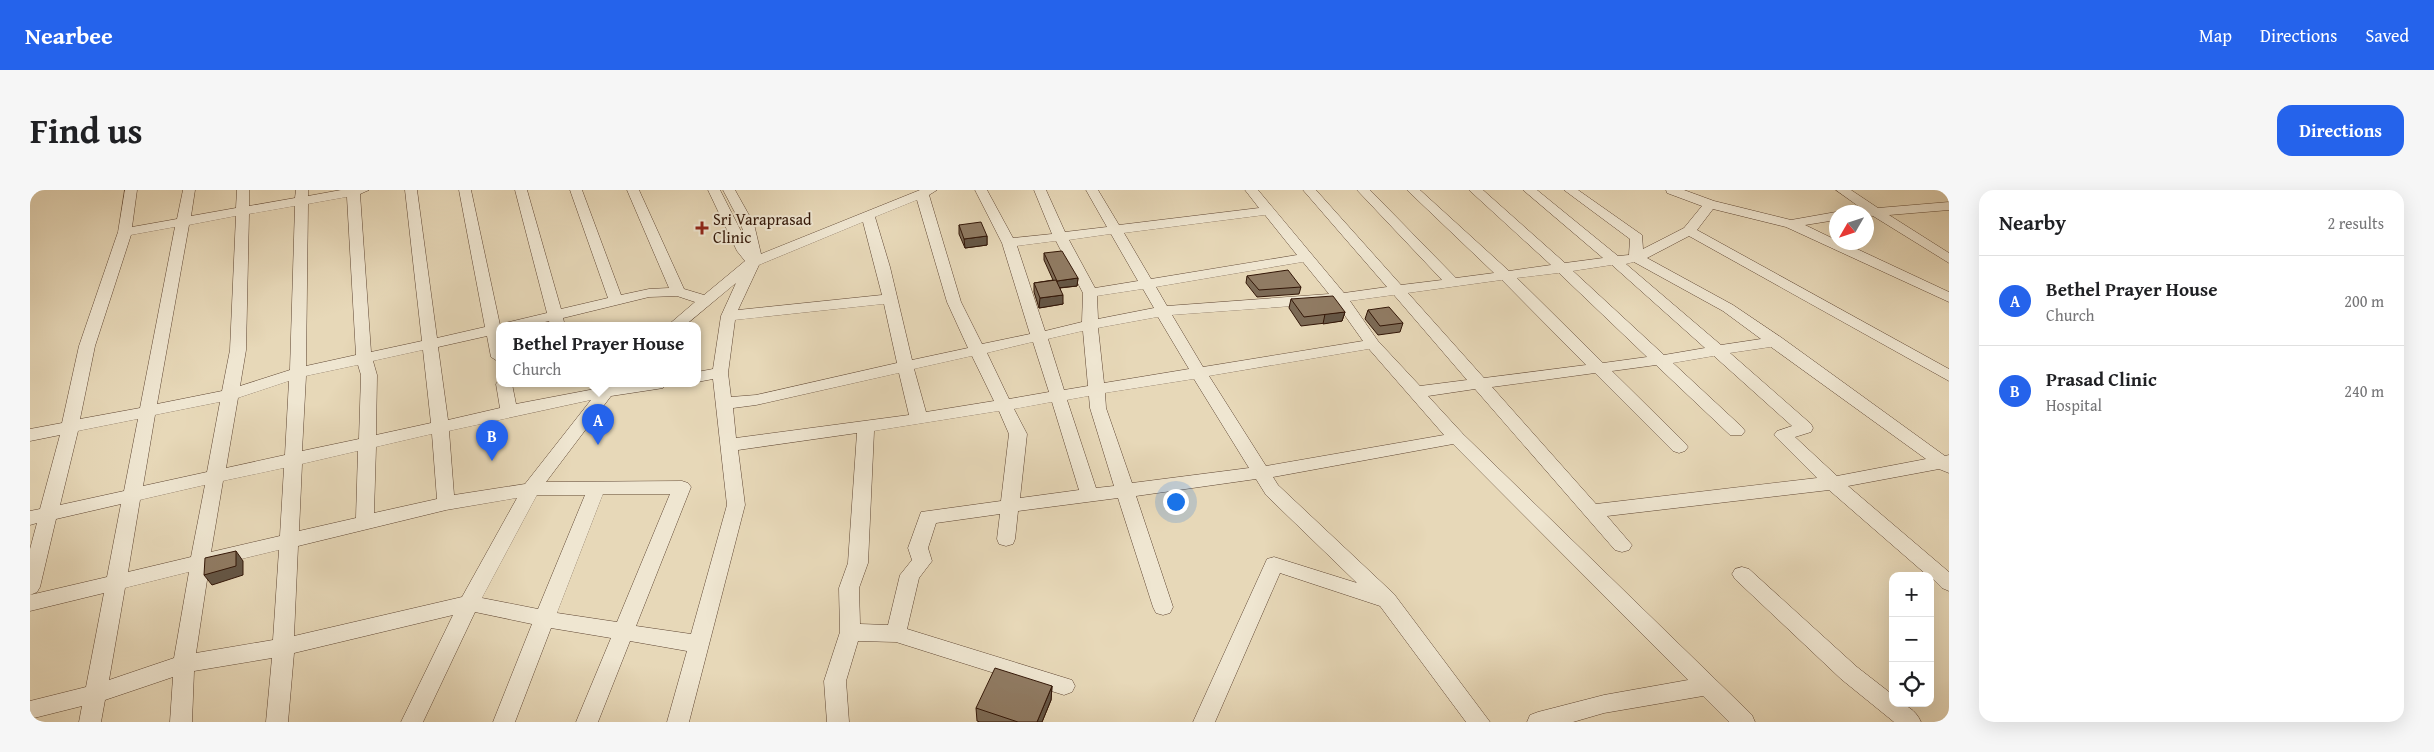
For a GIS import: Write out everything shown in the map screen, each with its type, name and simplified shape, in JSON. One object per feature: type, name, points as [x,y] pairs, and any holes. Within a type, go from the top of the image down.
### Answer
[{"type":"street","points":[[30,587],[70,427],[87,346],[125,232],[131,190]]},
{"type":"street","points":[[90,722],[189,190]]},
{"type":"street","points":[[181,722],[184,664],[200,562],[238,350],[243,190]]},
{"type":"street","points":[[411,190],[431,344],[446,503]]},
{"type":"street","points":[[465,190],[499,322]]},
{"type":"street","points":[[521,190],[557,321],[616,301],[648,293],[678,292],[707,301]]},
{"type":"street","points":[[576,190],[616,301]]},
{"type":"street","points":[[633,190],[678,292]]},
{"type":"street","points":[[714,190],[744,251],[754,262]]},
{"type":"street","points":[[678,722],[736,505],[720,373],[728,316],[754,262],[754,240],[729,190]]},
{"type":"street","points":[[981,190],[1009,243],[1090,496]]},
{"type":"street","points":[[1040,190],[1060,237],[1090,293],[1090,325],[1098,408],[1163,607]]},
{"type":"street","points":[[1092,190],[1199,372],[1272,490],[1388,600],[1479,722]]},
{"type":"street","points":[[1251,190],[1305,258],[1340,298],[1373,344],[1457,438],[1744,722]]},
{"type":"street","points":[[1309,190],[1622,545]]},
{"type":"street","points":[[1363,190],[1453,283]]},
{"type":"street","points":[[1413,190],[1506,276],[1680,447]]},
{"type":"street","points":[[1475,190],[1562,268],[1736,431]]},
{"type":"street","points":[[1529,190],[1615,261],[1805,428],[1783,435],[1833,483],[1949,583]]},
{"type":"street","points":[[1570,190],[1637,238],[1636,258]]},
{"type":"street","points":[[1672,190],[1710,204],[1791,224],[1949,298]]},
{"type":"street","points":[[1842,190],[1861,205]]},
{"type":"street","points":[[125,232],[241,212],[302,195],[356,191],[364,358],[369,375],[365,522]]},
{"type":"street","points":[[680,322],[754,262],[926,192],[954,302],[1018,434],[1006,540]]},
{"type":"street","points":[[276,722],[284,647],[294,460],[302,195]]},
{"type":"street","points":[[724,403],[756,400],[1039,336],[1164,311],[1340,298],[1636,258],[1689,231],[1710,204]]},
{"type":"street","points":[[1874,212],[1949,206]]},
{"type":"street","points":[[1009,243],[1268,211]]},
{"type":"street","points":[[1874,214],[1949,259]]},
{"type":"street","points":[[868,217],[882,258],[904,367],[919,419]]},
{"type":"street","points":[[1791,224],[1829,217]]},
{"type":"street","points":[[1689,231],[1949,376]]},
{"type":"street","points":[[1090,293],[1305,258]]},
{"type":"street","points":[[1636,258],[1728,308],[1947,463]]},
{"type":"street","points":[[728,316],[890,299]]},
{"type":"street","points":[[30,435],[230,395],[298,374],[496,329]]},
{"type":"street","points":[[1416,392],[1660,360],[1777,341]]},
{"type":"street","points":[[729,446],[919,419],[1373,344]]},
{"type":"street","points":[[701,376],[720,373]]},
{"type":"street","points":[[505,387],[509,412]]},
{"type":"street","points":[[30,518],[509,412],[573,390],[610,388]]},
{"type":"street","points":[[412,722],[470,603],[531,489],[610,388]]},
{"type":"street","points":[[838,722],[835,681],[850,632],[849,588],[858,563],[866,426]]},
{"type":"street","points":[[896,634],[910,575],[922,561],[918,548],[928,517],[1261,472],[1457,438]]},
{"type":"street","points":[[1592,511],[1833,483],[1947,463]]},
{"type":"street","points":[[30,602],[446,503],[531,489],[682,487],[587,722]]},
{"type":"street","points":[[504,722],[596,489]]},
{"type":"street","points":[[1204,722],[1274,564],[1388,600]]},
{"type":"street","points":[[1742,574],[1849,673],[1910,722]]},
{"type":"street","points":[[30,710],[94,694],[184,664],[284,647],[470,603],[545,619],[698,644]]},
{"type":"street","points":[[850,632],[896,634],[1064,686]]},
{"type":"street","points":[[1553,720],[1604,704],[1707,686]]},
{"type":"building","points":[[981,222],[987,236],[964,239],[959,225]]},
{"type":"building","points":[[1062,251],[1078,278],[1057,281],[1044,253]]},
{"type":"building","points":[[1288,270],[1301,287],[1259,290],[1247,276]]},
{"type":"building","points":[[1056,280],[1063,295],[1040,298],[1034,283]]},
{"type":"building","points":[[1333,296],[1345,312],[1304,317],[1291,299]]},
{"type":"building","points":[[1389,307],[1403,323],[1380,326],[1368,310]]},
{"type":"building","points":[[236,551],[236,566],[204,575],[205,558]]},
{"type":"building","points":[[995,668],[1052,686],[1037,722],[1018,722],[976,708]]},
{"type":"place","name":"Sri Varaprasad Clinic","points":[[702,228]]},
{"type":"place","name":"Bethel Prayer House","points":[[598,445]]},
{"type":"place","name":"Prasad Clinic","points":[[492,461]]}]
